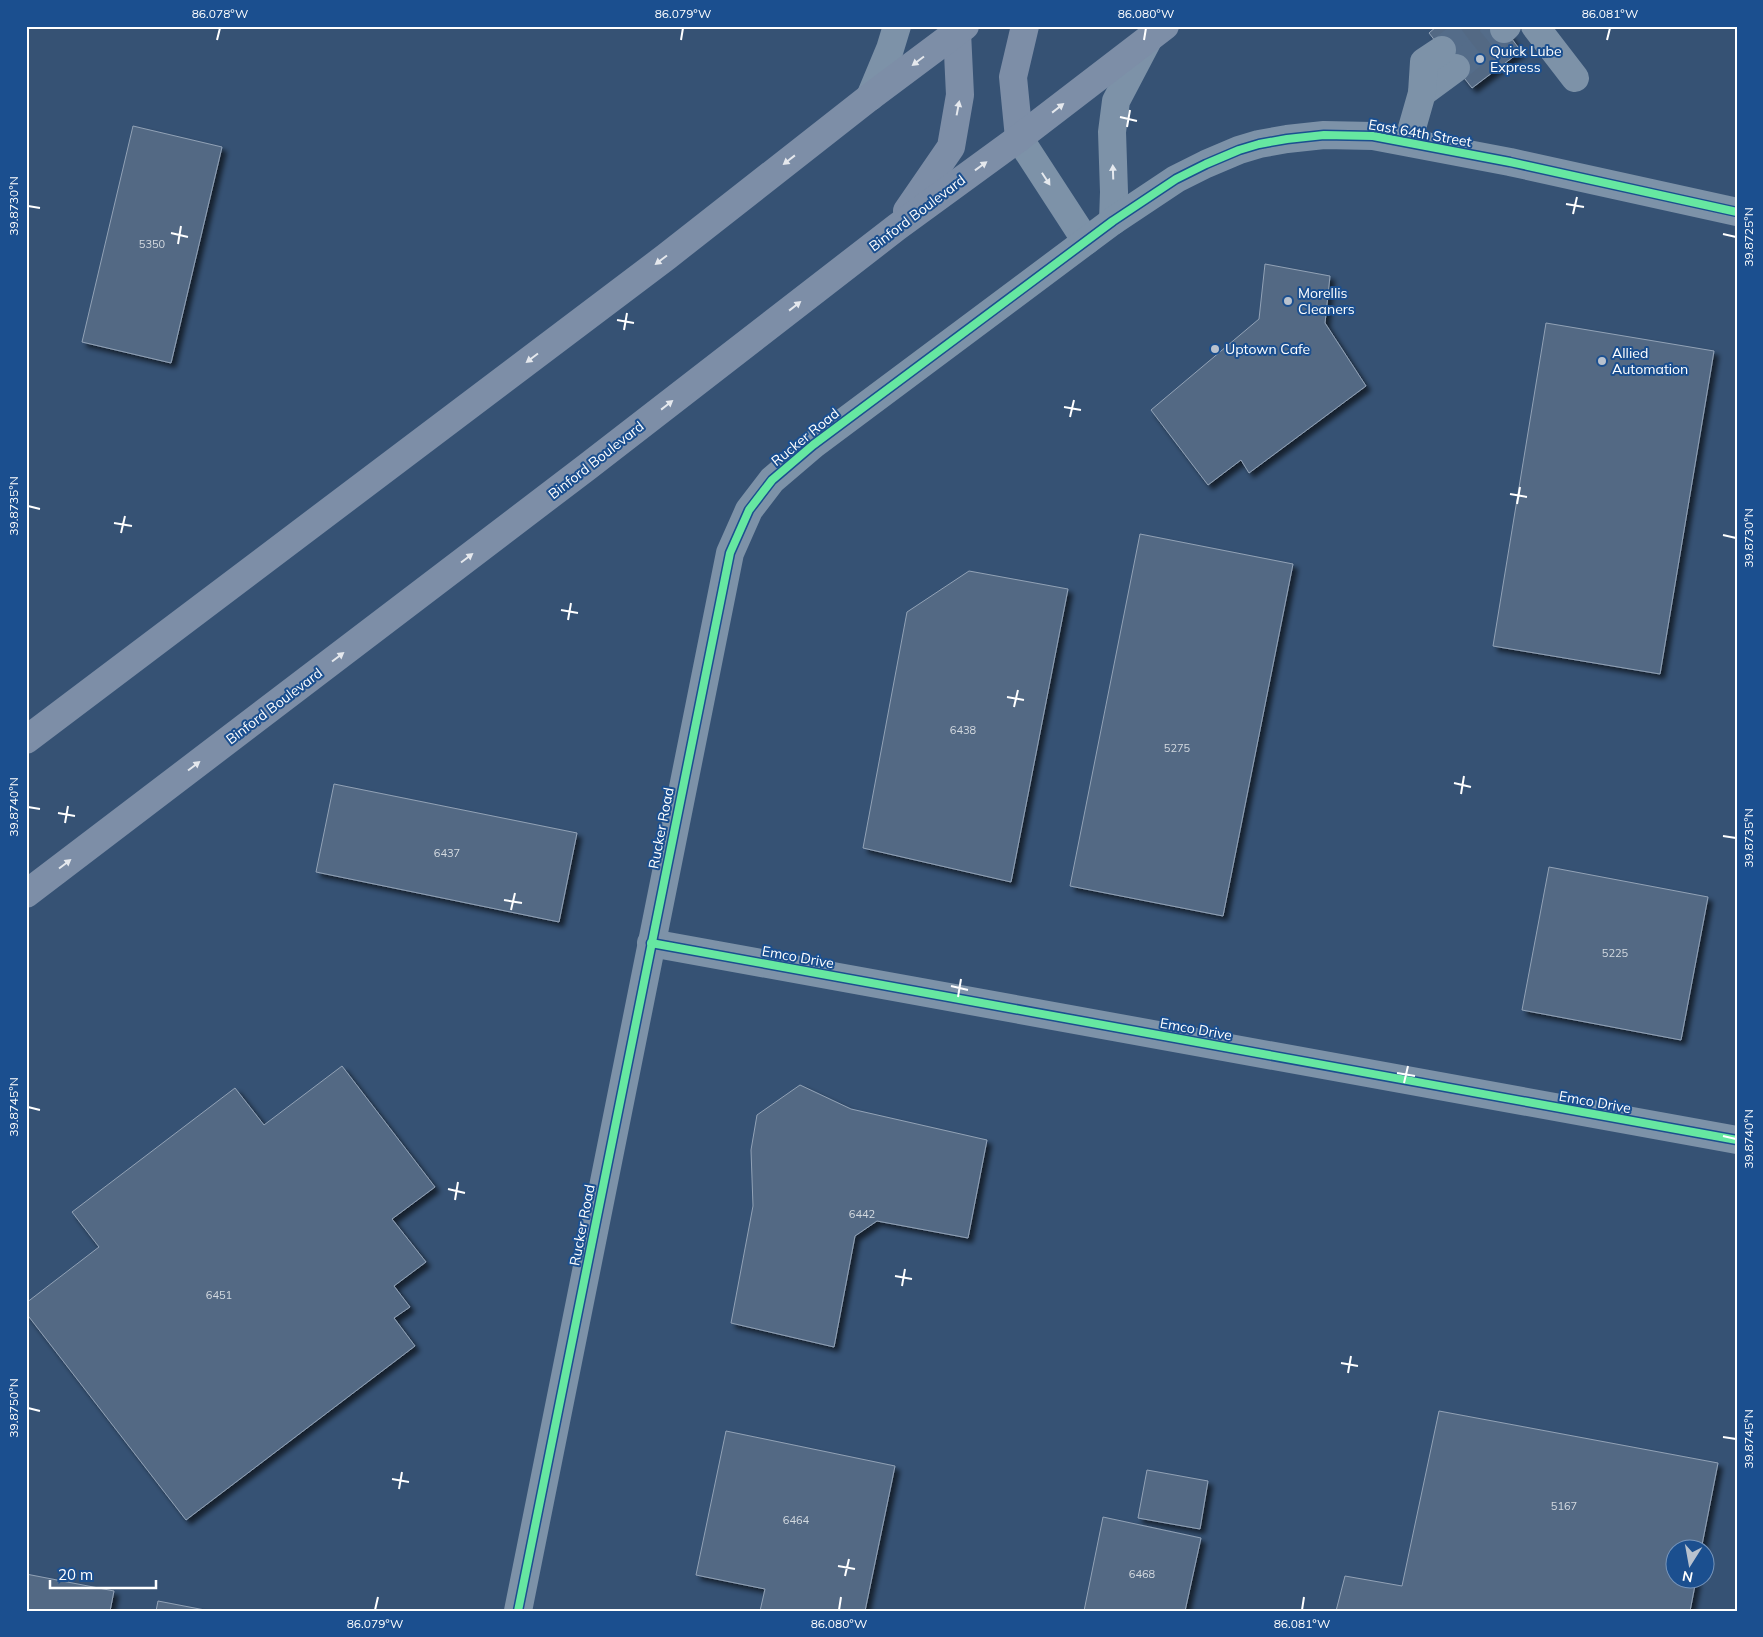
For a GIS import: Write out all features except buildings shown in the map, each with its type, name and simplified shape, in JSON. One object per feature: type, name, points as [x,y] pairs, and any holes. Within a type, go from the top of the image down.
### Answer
[{"type":"main road","points":[[1019,138],[1013,77],[1024,26]]},
{"type":"main road","points":[[26,740],[650,269],[959,28]]},
{"type":"main road","points":[[897,227],[951,147],[960,95],[959,28]]},
{"type":"main road","name":"Binford Boulevard","points":[[26,894],[587,467],[897,227],[1019,138],[1156,33]]},
{"type":"street","points":[[870,97],[890,49],[897,26]]},
{"type":"street","points":[[1534,26],[1575,78]]},
{"type":"street","points":[[1113,221],[1112,132],[1116,101],[1156,33]]},
{"type":"street","points":[[1408,142],[1422,94],[1424,62],[1449,59]]},
{"type":"street","name":"East 64th Street","points":[[1113,221],[1176,179],[1239,150],[1287,139],[1324,135],[1372,136],[1408,142],[1510,162],[1737,212]]},
{"type":"street","points":[[1019,138],[1086,241]]},
{"type":"street","name":"Rucker Road","points":[[518,1611],[730,553],[749,510],[772,480],[813,445],[1113,221]]},
{"type":"street","name":"Emco Drive","points":[[651,943],[1737,1140]]},
{"type":"tunnel","points":[[1442,50],[1474,26]]},
{"type":"tunnel","points":[[1456,68],[1504,29]]},
{"type":"cycle path","points":[[518,1611],[730,553],[749,510],[772,480],[813,445],[1113,221],[1176,179],[1239,150],[1259,144],[1324,135],[1373,136],[1510,162],[1737,212]]},
{"type":"cycle path","points":[[651,943],[1737,1140]]},
{"type":"place","name":"Quick Lube Express","points":[[1480,59]]},
{"type":"place","name":"Morellis Cleaners","points":[[1288,301]]},
{"type":"place","name":"Uptown Cafe","points":[[1215,349]]},
{"type":"place","name":"Allied Automation","points":[[1602,361]]}]
